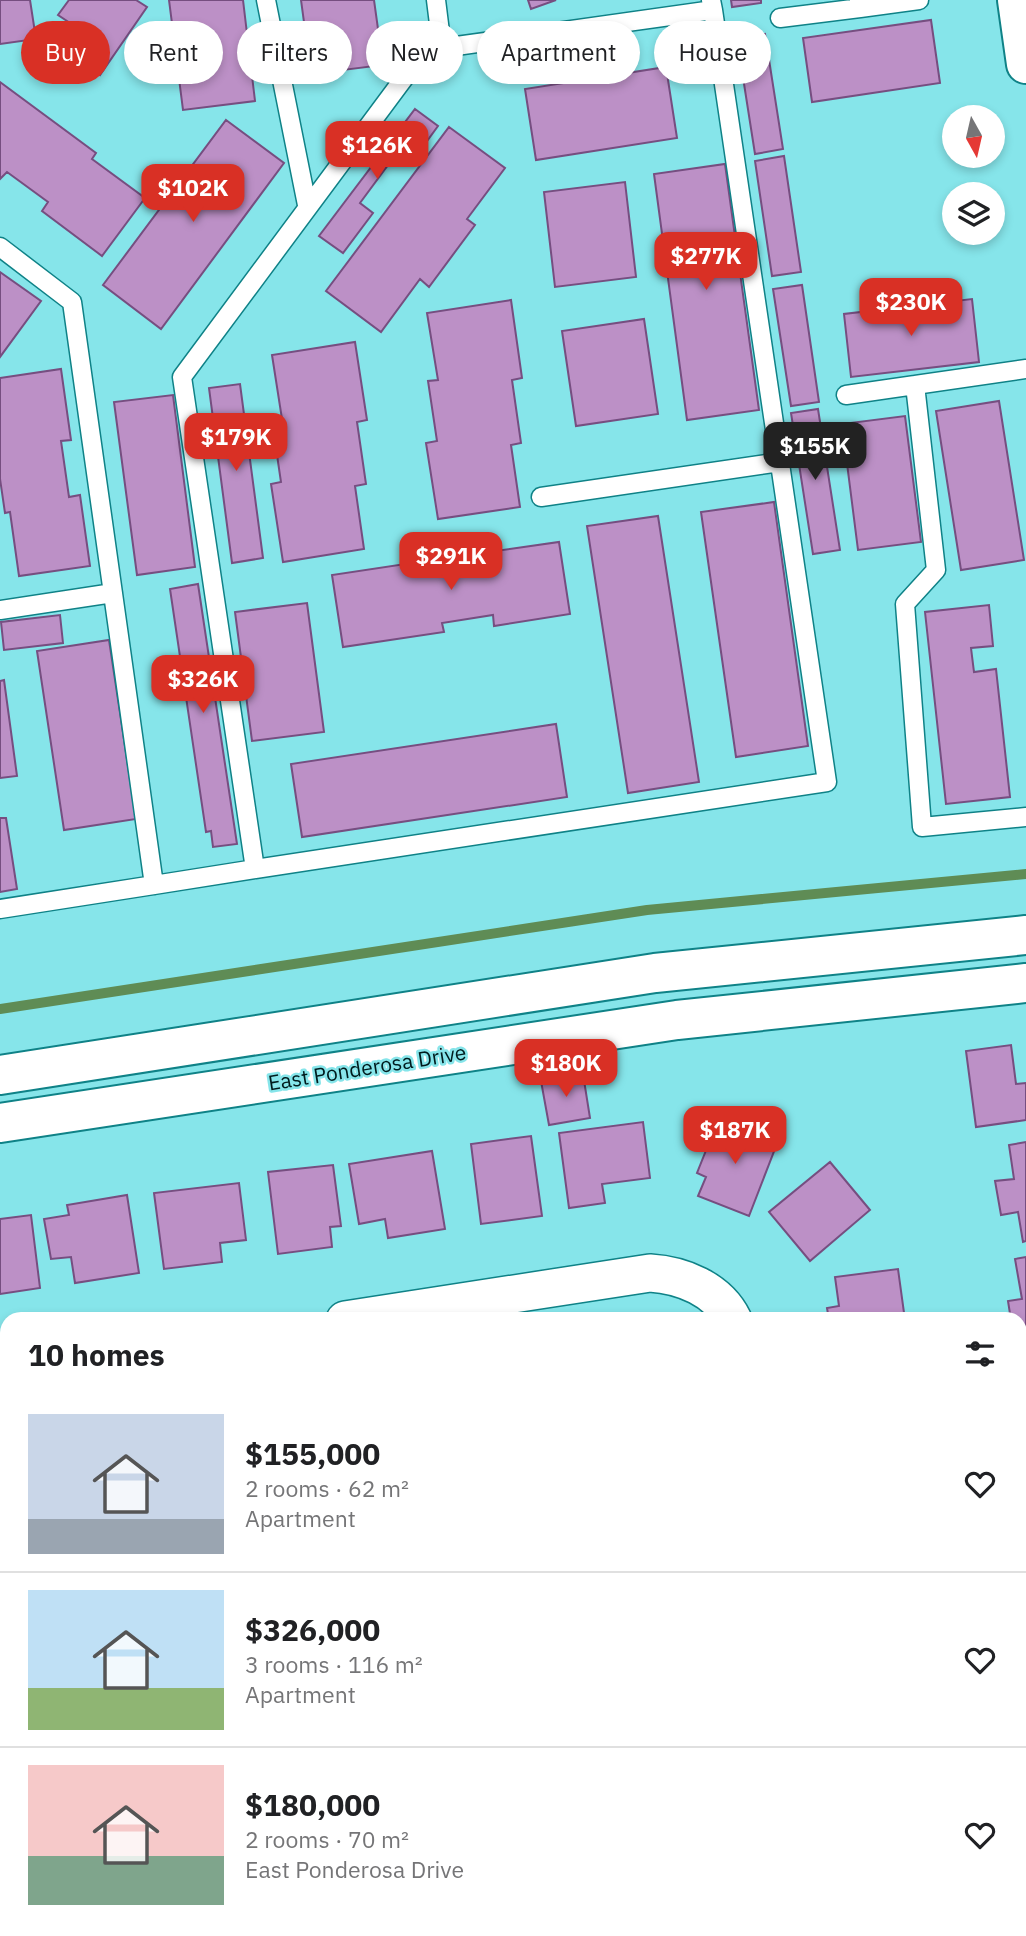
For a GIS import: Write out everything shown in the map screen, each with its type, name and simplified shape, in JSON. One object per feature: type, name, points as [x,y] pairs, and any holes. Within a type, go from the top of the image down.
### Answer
[{"type":"main road","points":[[1017,0],[1026,64]]},
{"type":"main road","points":[[0,1075],[656,973],[1026,935]]},
{"type":"main road","name":"East Ponderosa Drive","points":[[0,1123],[677,1020],[1026,983]]},
{"type":"street","points":[[394,1312],[650,1273],[669,1274],[704,1289],[720,1301],[728,1312]]},
{"type":"lane","points":[[266,0],[307,205]]},
{"type":"lane","points":[[436,0],[439,21]]},
{"type":"lane","points":[[780,18],[860,4],[919,0]]},
{"type":"lane","points":[[0,909],[827,782],[712,5],[463,45]]},
{"type":"lane","points":[[255,869],[182,377],[399,84]]},
{"type":"lane","points":[[0,247],[72,302],[154,885]]},
{"type":"lane","points":[[846,395],[1026,369]]},
{"type":"lane","points":[[915,385],[936,570],[905,604],[922,827],[1026,817]]},
{"type":"lane","points":[[541,497],[780,462]]},
{"type":"lane","points":[[0,610],[113,593]]},
{"type":"building","points":[[0,0],[30,0],[33,21],[21,21],[21,41],[0,44]]},
{"type":"building","points":[[69,0],[136,0],[147,7],[137,21],[124,21],[124,40],[110,61],[110,21],[67,21],[58,15]]},
{"type":"building","points":[[169,0],[243,0],[245,21],[237,21],[237,84],[253,84],[255,101],[183,110],[180,84],[223,84],[223,21],[172,21]]},
{"type":"building","points":[[301,0],[374,0],[377,21],[366,21],[366,67],[352,69],[352,21],[304,21]]},
{"type":"building","points":[[528,0],[556,0],[531,9]]},
{"type":"building","points":[[731,0],[761,0],[761,3],[732,7]]},
{"type":"building","points":[[931,20],[940,83],[812,102],[803,38]]},
{"type":"building","points":[[654,69],[654,84],[669,84],[677,138],[536,160],[525,89],[557,84],[640,84],[640,71]]},
{"type":"building","points":[[771,72],[783,149],[755,154],[744,84],[771,84]]},
{"type":"building","points":[[0,82],[96,153],[92,159],[145,198],[102,256],[42,211],[48,202],[7,172],[0,179]]},
{"type":"building","points":[[415,109],[438,126],[411,163],[397,153],[360,203],[373,213],[343,253],[319,236]]},
{"type":"building","points":[[226,120],[284,163],[161,329],[103,285]]},
{"type":"building","points":[[449,127],[505,168],[467,219],[475,225],[429,287],[420,279],[381,332],[326,291]]},
{"type":"building","points":[[784,156],[801,272],[772,276],[755,161]]},
{"type":"building","points":[[725,164],[759,410],[687,420],[654,174]]},
{"type":"building","points":[[625,182],[636,277],[555,287],[544,192]]},
{"type":"building","points":[[0,272],[41,301],[0,357]]},
{"type":"building","points":[[802,285],[819,402],[791,406],[773,289]]},
{"type":"building","points":[[972,299],[979,362],[851,377],[844,314]]},
{"type":"building","points":[[511,300],[522,378],[512,380],[521,443],[511,445],[520,507],[438,519],[426,443],[437,441],[428,381],[438,380],[427,313]]},
{"type":"building","points":[[644,319],[658,414],[576,426],[562,331]]},
{"type":"building","points":[[355,342],[367,420],[357,422],[366,484],[355,486],[364,549],[283,562],[271,484],[281,482],[272,421],[282,419],[272,355]]},
{"type":"building","points":[[61,369],[71,440],[61,441],[69,497],[80,495],[90,566],[19,576],[10,512],[5,513],[0,479],[0,378]]},
{"type":"building","points":[[240,384],[263,558],[232,563],[209,388]]},
{"type":"building","points":[[173,395],[195,567],[137,575],[114,402]]},
{"type":"building","points":[[999,401],[1024,560],[961,570],[936,411]]},
{"type":"building","points":[[818,409],[840,550],[813,554],[791,413]]},
{"type":"building","points":[[905,416],[921,542],[858,550],[842,424]]},
{"type":"building","points":[[774,502],[808,746],[736,757],[701,512]]},
{"type":"building","points":[[658,516],[699,782],[628,793],[587,526]]},
{"type":"building","points":[[494,541],[496,551],[559,542],[570,614],[494,626],[493,615],[442,623],[444,632],[343,647],[332,575],[419,562],[417,553]]},
{"type":"building","points":[[198,584],[237,844],[213,847],[211,831],[206,832],[170,589]]},
{"type":"building","points":[[307,603],[324,732],[252,741],[235,612]]},
{"type":"building","points":[[989,605],[993,646],[971,648],[974,672],[996,669],[1010,797],[946,804],[925,612]]},
{"type":"building","points":[[60,615],[63,643],[4,650],[1,622]]},
{"type":"building","points":[[109,640],[136,819],[64,830],[37,651]]},
{"type":"building","points":[[4,680],[17,776],[0,778],[0,681]]},
{"type":"building","points":[[556,724],[567,797],[302,837],[291,764]]},
{"type":"building","points":[[0,818],[6,818],[17,889],[0,892]]},
{"type":"building","points":[[1011,1045],[1016,1084],[1026,1083],[1026,1120],[976,1127],[966,1051]]},
{"type":"building","points":[[583,1074],[590,1118],[549,1125],[541,1081]]},
{"type":"building","points":[[719,1118],[778,1141],[749,1216],[698,1196],[706,1177],[697,1173]]},
{"type":"building","points":[[643,1122],[650,1178],[602,1184],[605,1203],[569,1208],[559,1133]]},
{"type":"building","points":[[531,1136],[542,1216],[481,1224],[471,1144]]},
{"type":"building","points":[[1026,1142],[1026,1241],[1023,1242],[1018,1212],[1001,1215],[995,1181],[1014,1179],[1009,1145]]},
{"type":"building","points":[[432,1151],[445,1229],[388,1238],[385,1219],[359,1224],[349,1164]]},
{"type":"building","points":[[830,1162],[870,1210],[810,1261],[769,1212]]},
{"type":"building","points":[[333,1165],[341,1226],[330,1227],[332,1247],[278,1254],[268,1172]]},
{"type":"building","points":[[239,1183],[246,1240],[220,1243],[222,1262],[164,1269],[154,1193]]},
{"type":"building","points":[[127,1195],[139,1273],[75,1283],[71,1257],[51,1259],[44,1219],[69,1215],[67,1205]]},
{"type":"building","points":[[31,1215],[40,1288],[0,1294],[0,1219]]},
{"type":"building","points":[[1026,1257],[1026,1312],[1010,1312],[1008,1301],[1022,1299],[1015,1259]]},
{"type":"building","points":[[898,1269],[904,1312],[828,1312],[827,1308],[839,1306],[835,1277]]},
{"type":"waterway","points":[[0,1009],[647,910],[1026,874]]}]
